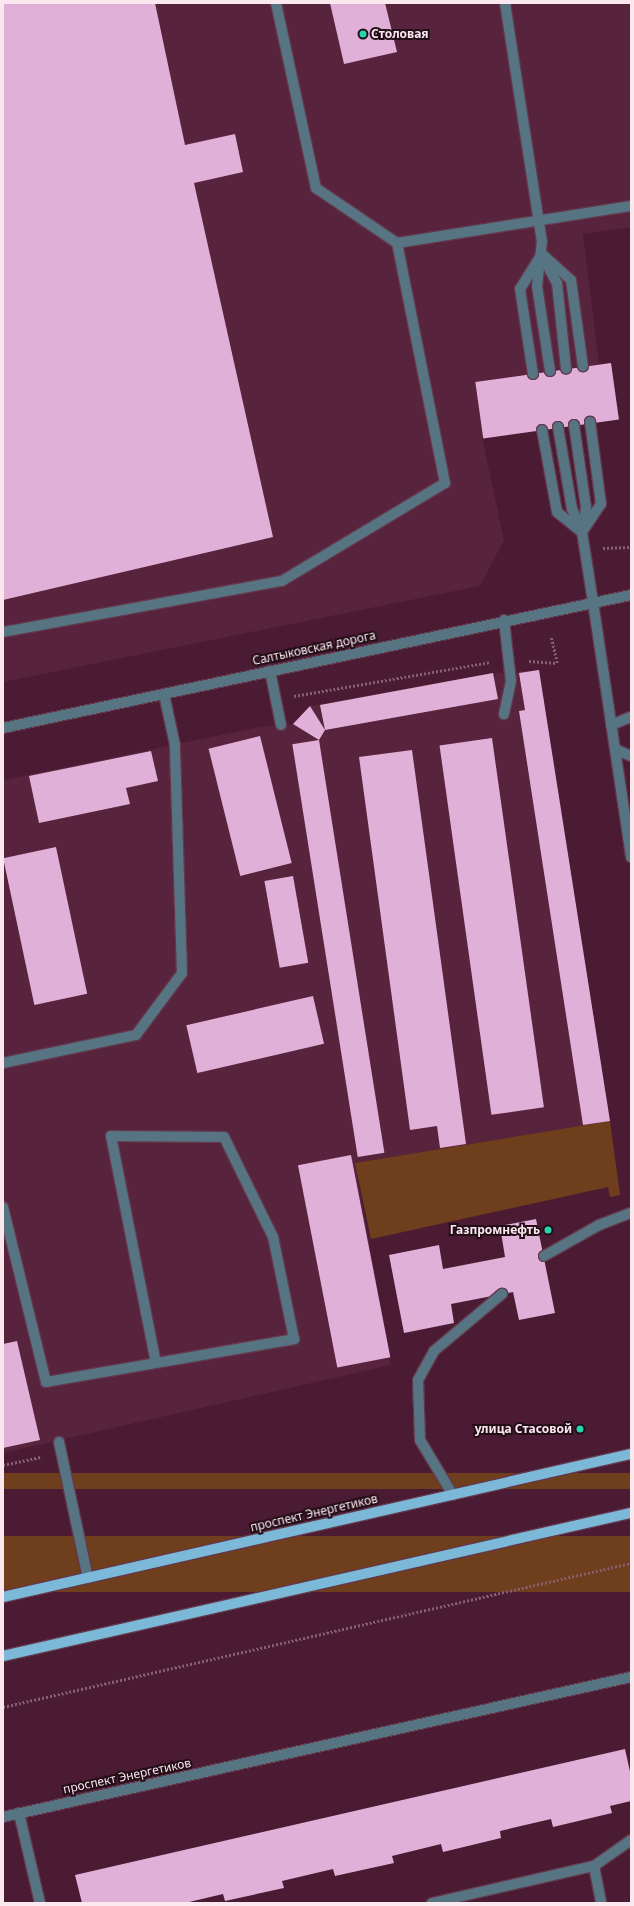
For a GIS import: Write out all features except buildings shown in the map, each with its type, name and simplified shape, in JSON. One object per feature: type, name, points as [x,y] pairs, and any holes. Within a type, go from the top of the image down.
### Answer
[{"type":"main road","name":"проспект Энергетиков","points":[[3,1598],[631,1454]]},
{"type":"main road","points":[[3,1656],[631,1513]]},
{"type":"street","points":[[276,3],[316,188],[397,243],[631,206]]},
{"type":"street","points":[[505,3],[539,221],[542,254],[537,286],[550,371]]},
{"type":"street","points":[[3,632],[282,581],[445,483],[397,243]]},
{"type":"street","points":[[542,254],[571,280],[583,366]]},
{"type":"street","points":[[542,254],[557,283],[566,369]]},
{"type":"street","points":[[533,374],[520,289],[542,254]]},
{"type":"street","points":[[582,532],[601,504],[590,422]]},
{"type":"street","points":[[574,425],[586,507],[582,532]]},
{"type":"street","points":[[558,427],[572,509],[582,532],[585,549],[631,857]]},
{"type":"street","points":[[542,430],[557,512],[582,532]]},
{"type":"street","name":"Салтыковская дорога","points":[[3,728],[504,620],[631,595]]},
{"type":"street","points":[[504,620],[511,681],[504,714]]},
{"type":"street","points":[[270,670],[281,725]]},
{"type":"street","points":[[3,1063],[136,1035],[182,973],[175,745],[164,694]]},
{"type":"street","points":[[611,726],[631,716]]},
{"type":"street","points":[[615,749],[631,756]]},
{"type":"street","points":[[3,1207],[46,1382],[156,1363],[294,1339],[273,1237],[224,1137],[111,1136],[156,1363]]},
{"type":"street","points":[[544,1256],[599,1225],[631,1213]]},
{"type":"street","points":[[453,1495],[420,1440],[418,1421],[418,1380],[434,1351],[502,1294]]},
{"type":"street","points":[[59,1442],[88,1578]]},
{"type":"street","name":"проспект Энергетиков","points":[[3,1817],[631,1677]]},
{"type":"street","points":[[19,1813],[40,1903]]},
{"type":"street","points":[[432,1903],[594,1866],[631,1840]]},
{"type":"street","points":[[594,1866],[601,1903]]},
{"type":"path","points":[[585,549],[631,547]]},
{"type":"path","points":[[276,699],[508,659],[557,663],[551,637]]},
{"type":"path","points":[[3,1465],[61,1453]]},
{"type":"path","points":[[3,1707],[631,1563]]},
{"type":"shaded area","points":[[3,3],[631,3],[631,227],[583,234],[599,364],[611,363],[619,419],[482,437],[504,540],[480,586],[3,682]]},
{"type":"shaded area","points":[[539,670],[610,1121],[355,1163],[391,1365],[3,1453],[3,780],[260,727],[293,724],[310,706],[493,673]]},
{"type":"shaded area","points":[[610,1121],[620,1195],[610,1197],[608,1187],[371,1239],[355,1163]]},
{"type":"shaded area","points":[[3,1473],[631,1473],[631,1489],[3,1489]]},
{"type":"shaded area","points":[[3,1536],[631,1536],[631,1592],[3,1592]]},
{"type":"place","name":"Столовая","points":[[363,34]]},
{"type":"place","name":"Газпромнефть","points":[[548,1230]]},
{"type":"place","name":"улица Стасовой","points":[[580,1429]]}]
